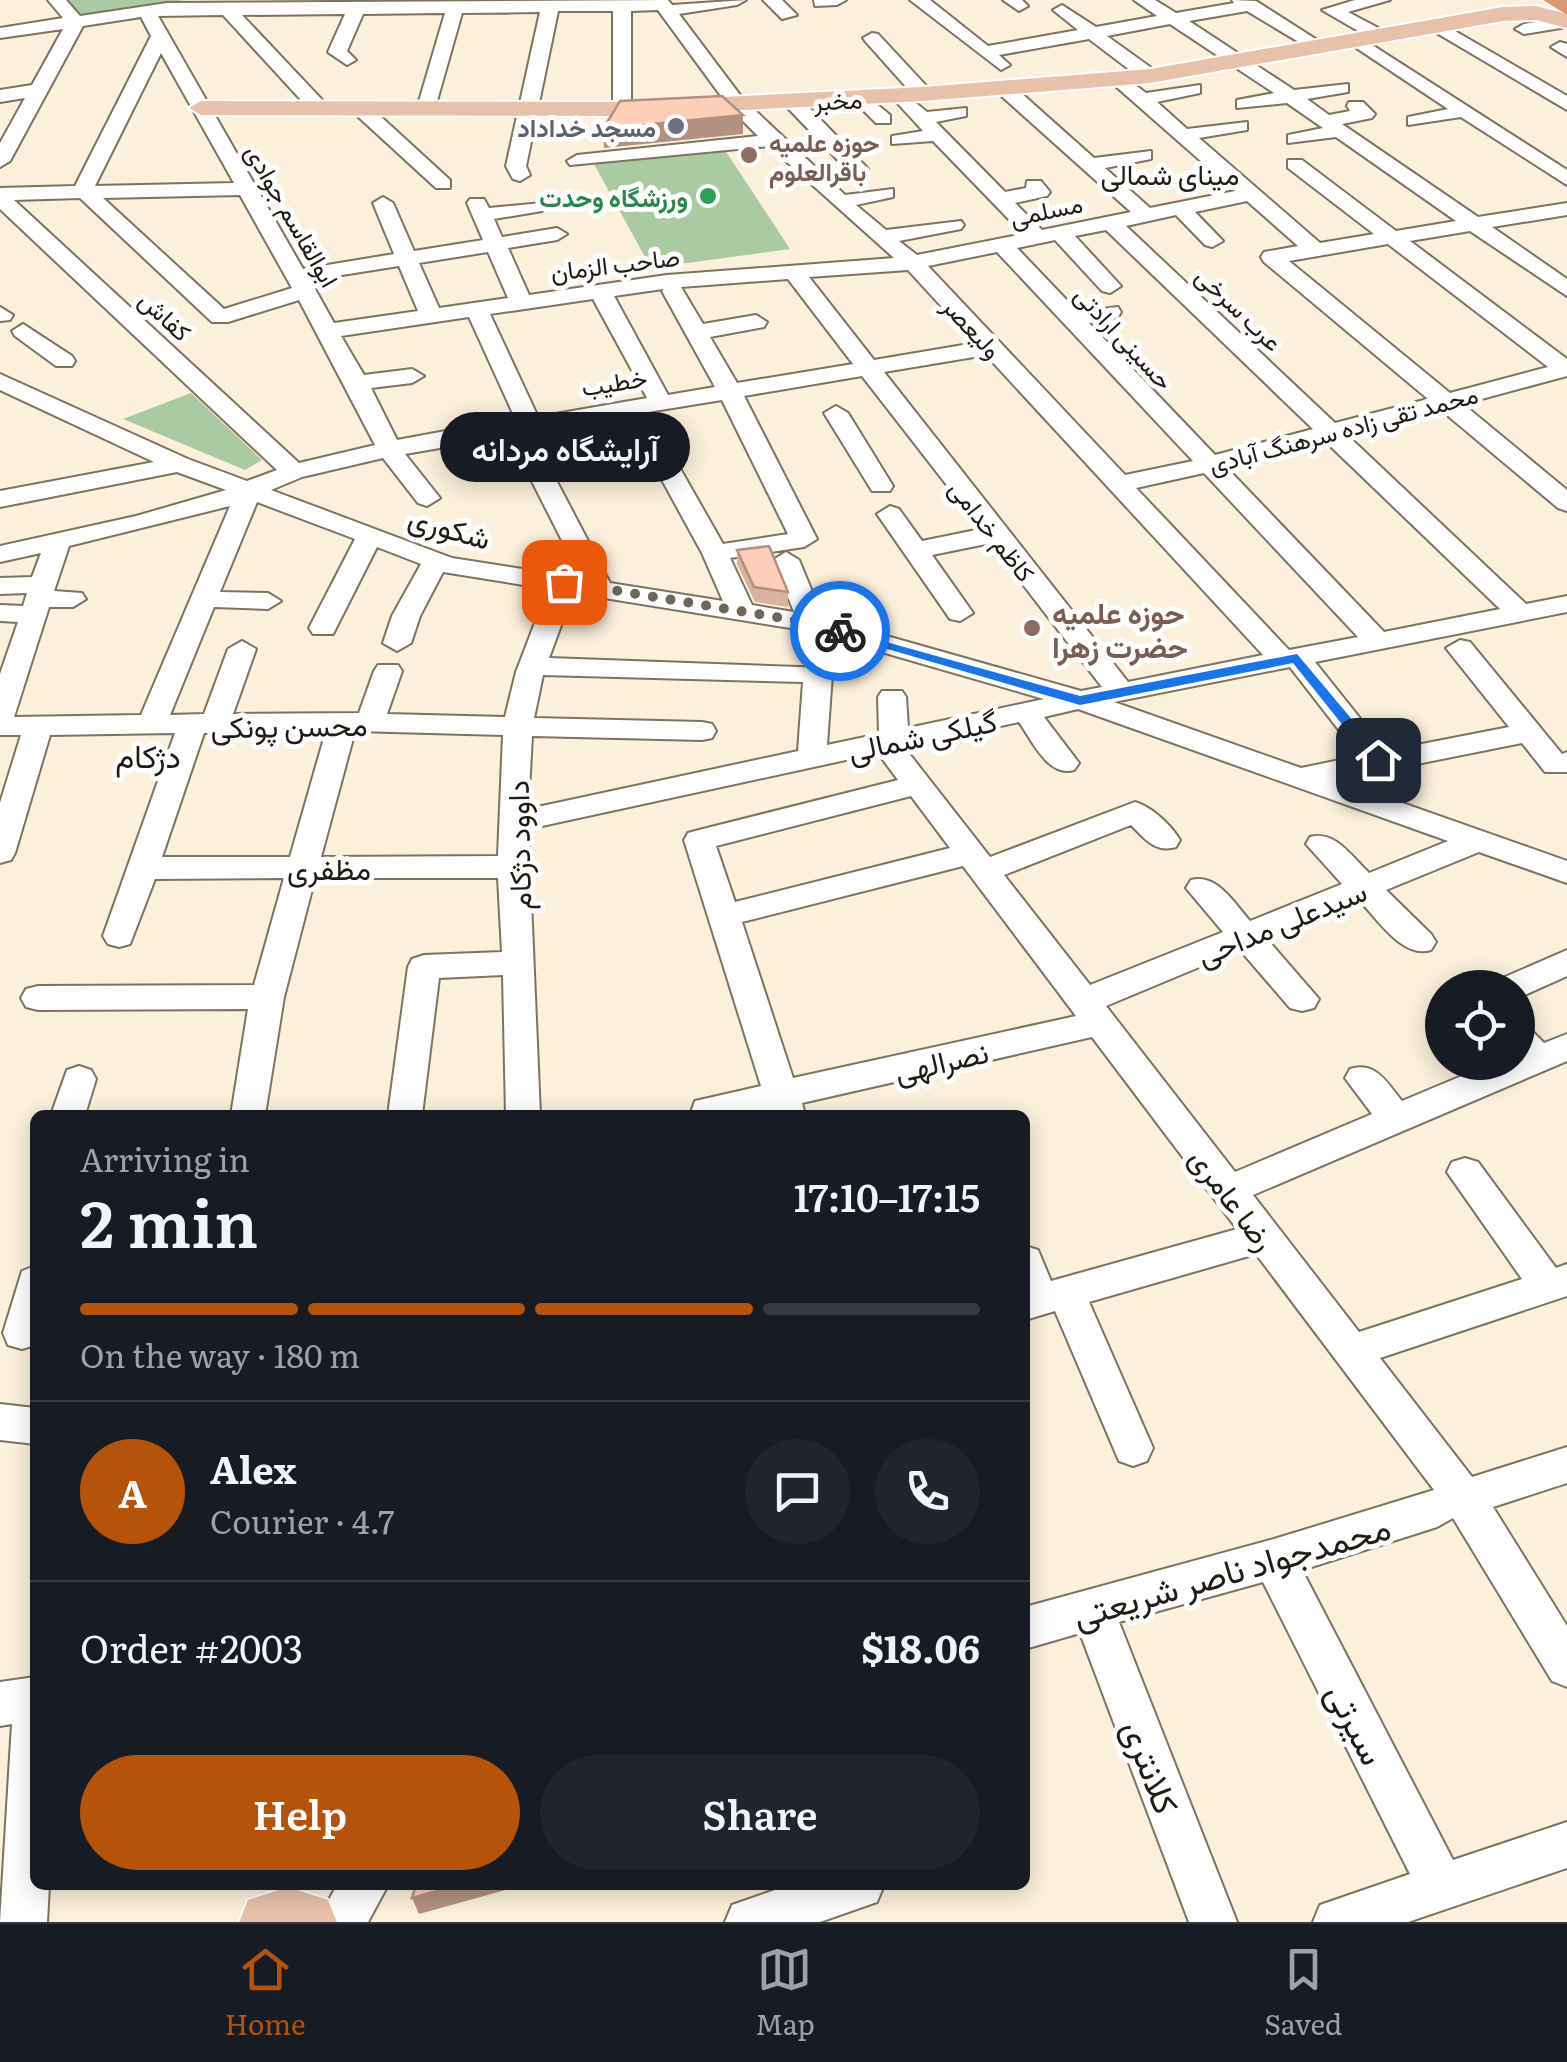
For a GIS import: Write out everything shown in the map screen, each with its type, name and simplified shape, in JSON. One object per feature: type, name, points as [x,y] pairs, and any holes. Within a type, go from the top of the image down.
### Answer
[{"type":"highway","points":[[1556,0],[1567,6]]},
{"type":"main road","points":[[1468,19],[1503,8],[1514,0]]},
{"type":"main road","points":[[1468,19],[1526,12],[1567,21]]},
{"type":"main road","name":"مخبر","points":[[201,108],[622,108],[862,98],[921,111],[1016,87],[1119,79],[1147,88],[1238,60],[1468,19]]},
{"type":"street","points":[[57,0],[76,22]]},
{"type":"street","points":[[146,11],[622,6],[737,0]]},
{"type":"street","points":[[772,0],[788,14]]},
{"type":"street","points":[[918,0],[985,52],[1091,164],[1148,216]]},
{"type":"street","points":[[1143,0],[1238,60],[1567,288]]},
{"type":"street","points":[[1381,0],[1344,3],[1331,10],[1415,79],[1457,101],[1567,179]]},
{"type":"street","points":[[520,174],[516,166],[561,4]]},
{"type":"street","points":[[985,52],[1250,5],[1297,4]]},
{"type":"street","points":[[426,108],[468,5]]},
{"type":"street","name":"ولیعصر","points":[[664,5],[736,103],[772,140],[911,263],[1290,659],[1378,760]]},
{"type":"street","points":[[1250,5],[1308,40]]},
{"type":"street","points":[[622,6],[622,108]]},
{"type":"street","points":[[3,28],[146,11],[223,7],[319,108]]},
{"type":"street","points":[[347,60],[337,52],[356,8]]},
{"type":"street","points":[[1062,10],[1095,32],[1184,135],[1314,250]]},
{"type":"street","name":"ابوالقاسم جوادی","points":[[146,11],[246,188],[239,212],[301,284],[389,449],[427,498]]},
{"type":"street","points":[[1524,29],[1567,21]]},
{"type":"street","points":[[3,150],[76,22]]},
{"type":"street","points":[[1436,25],[1567,104]]},
{"type":"street","points":[[83,190],[160,36]]},
{"type":"street","points":[[872,38],[921,111],[1000,199],[1110,286]]},
{"type":"street","points":[[34,56],[59,54]]},
{"type":"street","points":[[1415,79],[1452,72]]},
{"type":"street","points":[[1222,92],[1270,83]]},
{"type":"street","points":[[1147,88],[1192,89]]},
{"type":"street","points":[[1244,104],[1341,88]]},
{"type":"street","points":[[0,96],[39,90]]},
{"type":"street","points":[[862,98],[883,120]]},
{"type":"street","points":[[792,101],[861,174]]},
{"type":"street","points":[[1415,121],[1457,101]]},
{"type":"street","points":[[1336,129],[1365,114],[1356,106]]},
{"type":"street","points":[[360,108],[444,184]]},
{"type":"street","points":[[921,111],[958,112]]},
{"type":"street","points":[[899,140],[921,111]]},
{"type":"street","points":[[1184,135],[1240,126]]},
{"type":"street","points":[[1294,139],[1336,129],[1381,128]]},
{"type":"street","points":[[576,162],[772,140]]},
{"type":"street","points":[[1091,164],[1144,155]]},
{"type":"street","points":[[1295,164],[1563,373]]},
{"type":"street","points":[[1000,199],[1040,192],[1034,185]]},
{"type":"street","points":[[0,196],[83,190],[246,188]]},
{"type":"street","points":[[197,189],[239,212]]},
{"type":"street","points":[[83,190],[220,317],[301,284],[406,258],[485,223],[531,216]]},
{"type":"street","name":"مسلمی","points":[[911,263],[1250,194]]},
{"type":"street","name":"کفاش","points":[[0,196],[294,472]]},
{"type":"street","points":[[849,209],[891,200]]},
{"type":"street","points":[[383,203],[432,317]]},
{"type":"street","points":[[1180,209],[1212,241]]},
{"type":"street","points":[[1563,213],[1272,257],[1567,503]]},
{"type":"street","points":[[485,223],[557,234]]},
{"type":"street","points":[[485,223],[521,303]]},
{"type":"street","name":"عرب سرخی","points":[[1112,224],[1520,613]]},
{"type":"street","points":[[883,238],[954,225]]},
{"type":"street","points":[[1348,244],[1373,268]]},
{"type":"street","name":"حسینی ارادتی","points":[[1002,246],[1377,641]]},
{"type":"street","name":"صاحب الزمان","points":[[328,332],[600,291],[798,278],[911,263]]},
{"type":"street","name":"کاظم خدامی","points":[[798,278],[866,368],[866,422],[996,534],[1121,692]]},
{"type":"street","points":[[600,291],[660,402]]},
{"type":"street","points":[[672,291],[729,390],[795,550],[812,623]]},
{"type":"street","points":[[478,310],[522,424],[600,589]]},
{"type":"street","points":[[1072,320],[1110,312]]},
{"type":"street","points":[[697,332],[756,322]]},
{"type":"street","points":[[0,351],[29,335],[64,361]]},
{"type":"street","name":"خطیب","points":[[0,554],[140,523],[223,500],[294,472],[389,449],[992,347]]},
{"type":"street","name":"محمد تقی زاده سرهنگ آبادی","points":[[1119,484],[1563,373]]},
{"type":"street","points":[[357,383],[412,376]]},
{"type":"street","name":"شکوری","points":[[4,386],[179,464],[462,570],[564,582],[812,623],[1080,700],[1567,872]]},
{"type":"street","points":[[633,406],[715,553],[741,611]]},
{"type":"street","points":[[866,422],[881,486]]},
{"type":"street","points":[[0,499],[179,464]]},
{"type":"street","points":[[151,726],[250,488]]},
{"type":"street","points":[[890,514],[960,614]]},
{"type":"street","points":[[131,551],[140,523]]},
{"type":"street","points":[[916,550],[996,534]]},
{"type":"street","points":[[323,628],[370,535]]},
{"type":"street","points":[[0,716],[57,544]]},
{"type":"street","points":[[715,553],[795,550]]},
{"type":"street","points":[[397,643],[406,616],[436,560]]},
{"type":"street","name":"داوود دژکام","points":[[523,1110],[526,1039],[513,822],[518,724],[564,582]]},
{"type":"street","points":[[0,586],[40,599],[73,600]]},
{"type":"street","points":[[0,614],[40,599]]},
{"type":"street","points":[[203,599],[268,601]]},
{"type":"street","name":"گيلکی شمالی","points":[[513,822],[1080,700],[1520,613],[1561,611]]},
{"type":"street","points":[[738,671],[744,640]]},
{"type":"street","points":[[1460,648],[1556,765],[1567,762]]},
{"type":"street","points":[[119,936],[141,868],[203,726],[242,649]]},
{"type":"street","points":[[534,666],[818,674],[812,758]]},
{"type":"street","points":[[249,1110],[268,997],[303,866],[357,722],[388,671]]},
{"type":"street","points":[[889,741],[892,696]]},
{"type":"street","points":[[1026,712],[1064,762]]},
{"type":"street","name":"محسن پونکی","points":[[0,726],[357,722],[702,731]]},
{"type":"street","points":[[0,854],[38,726]]},
{"type":"street","points":[[1298,778],[1530,732]]},
{"type":"street","name":"رضا عامری","points":[[889,741],[1351,1351],[1451,1503],[1567,1666]]},
{"type":"street","points":[[786,1106],[699,840],[918,784]]},
{"type":"street","points":[[723,916],[977,862],[1134,812],[1165,840]]},
{"type":"street","name":"سیدعلی مداحی","points":[[1092,1012],[1244,936],[1477,841]]},
{"type":"street","points":[[1322,844],[1420,942]]},
{"type":"street","name":"مظفری","points":[[141,868],[516,867]]},
{"type":"street","points":[[1202,888],[1302,999]]},
{"type":"street","points":[[1535,977],[1567,962]]},
{"type":"street","points":[[405,1110],[415,967],[520,963]]},
{"type":"street","points":[[38,998],[96,1012],[268,997]]},
{"type":"street","name":"نصرالهی","points":[[733,1110],[786,1106],[1092,1012]]},
{"type":"street","points":[[1228,1190],[1398,1119],[1537,1052]]},
{"type":"street","points":[[1362,1078],[1398,1119]]},
{"type":"street","points":[[69,1110],[78,1080]]},
{"type":"street","points":[[1351,1351],[1558,1283],[1465,1172]]},
{"type":"street","points":[[1044,1299],[1264,1237]]},
{"type":"street","points":[[1030,1271],[1133,1448]]},
{"type":"street","points":[[19,1332],[30,1298]]},
{"type":"street","points":[[0,1422],[30,1425]]},
{"type":"street","name":"محمدجواد ناصر شریعتی","points":[[1030,1627],[1274,1559],[1567,1465]]},
{"type":"street","name":"سیرتی","points":[[1274,1559],[1442,1887]]},
{"type":"street","name":"کلانتری","points":[[1094,1610],[1213,1922]]},
{"type":"street","points":[[0,1704],[30,1700]]},
{"type":"street","points":[[24,1922],[30,1809]]},
{"type":"street","points":[[1337,1922],[1567,1846]]},
{"type":"street","points":[[342,1922],[361,1890]]},
{"type":"street","points":[[749,1922],[845,1890]]},
{"type":"green space","points":[[64,0],[184,0],[80,18]]},
{"type":"green space","points":[[723,147],[790,249],[651,268],[594,164]]},
{"type":"green space","points":[[191,393],[262,460],[245,470],[123,419]]},
{"type":"building","points":[[722,96],[743,115],[603,129],[620,101]]},
{"type":"building","points":[[769,546],[788,592],[754,587],[737,550]]},
{"type":"building","points":[[414,1890],[440,1890],[412,1898]]},
{"type":"way so far","points":[[564,582],[840,631]]},
{"type":"place","name":"مسجد خداداد","points":[[676,126]]},
{"type":"place","name":"حوزه علمیه باقرالعلوم","points":[[749,155]]},
{"type":"place","name":"ورزشگاه وحدت","points":[[708,196]]},
{"type":"place","name":"آرایشگاه مردانه","points":[[564,582]]},
{"type":"place","name":"حوزه علمیه حضرت زهرا","points":[[1032,628]]},
{"type":"district","name":"مینای شمالی","points":[[1170,173]]},
{"type":"district","name":"دژکام","points":[[148,754]]},
{"type":"route","points":[[840,631],[1080,700],[1297,658],[1378,760]]}]
